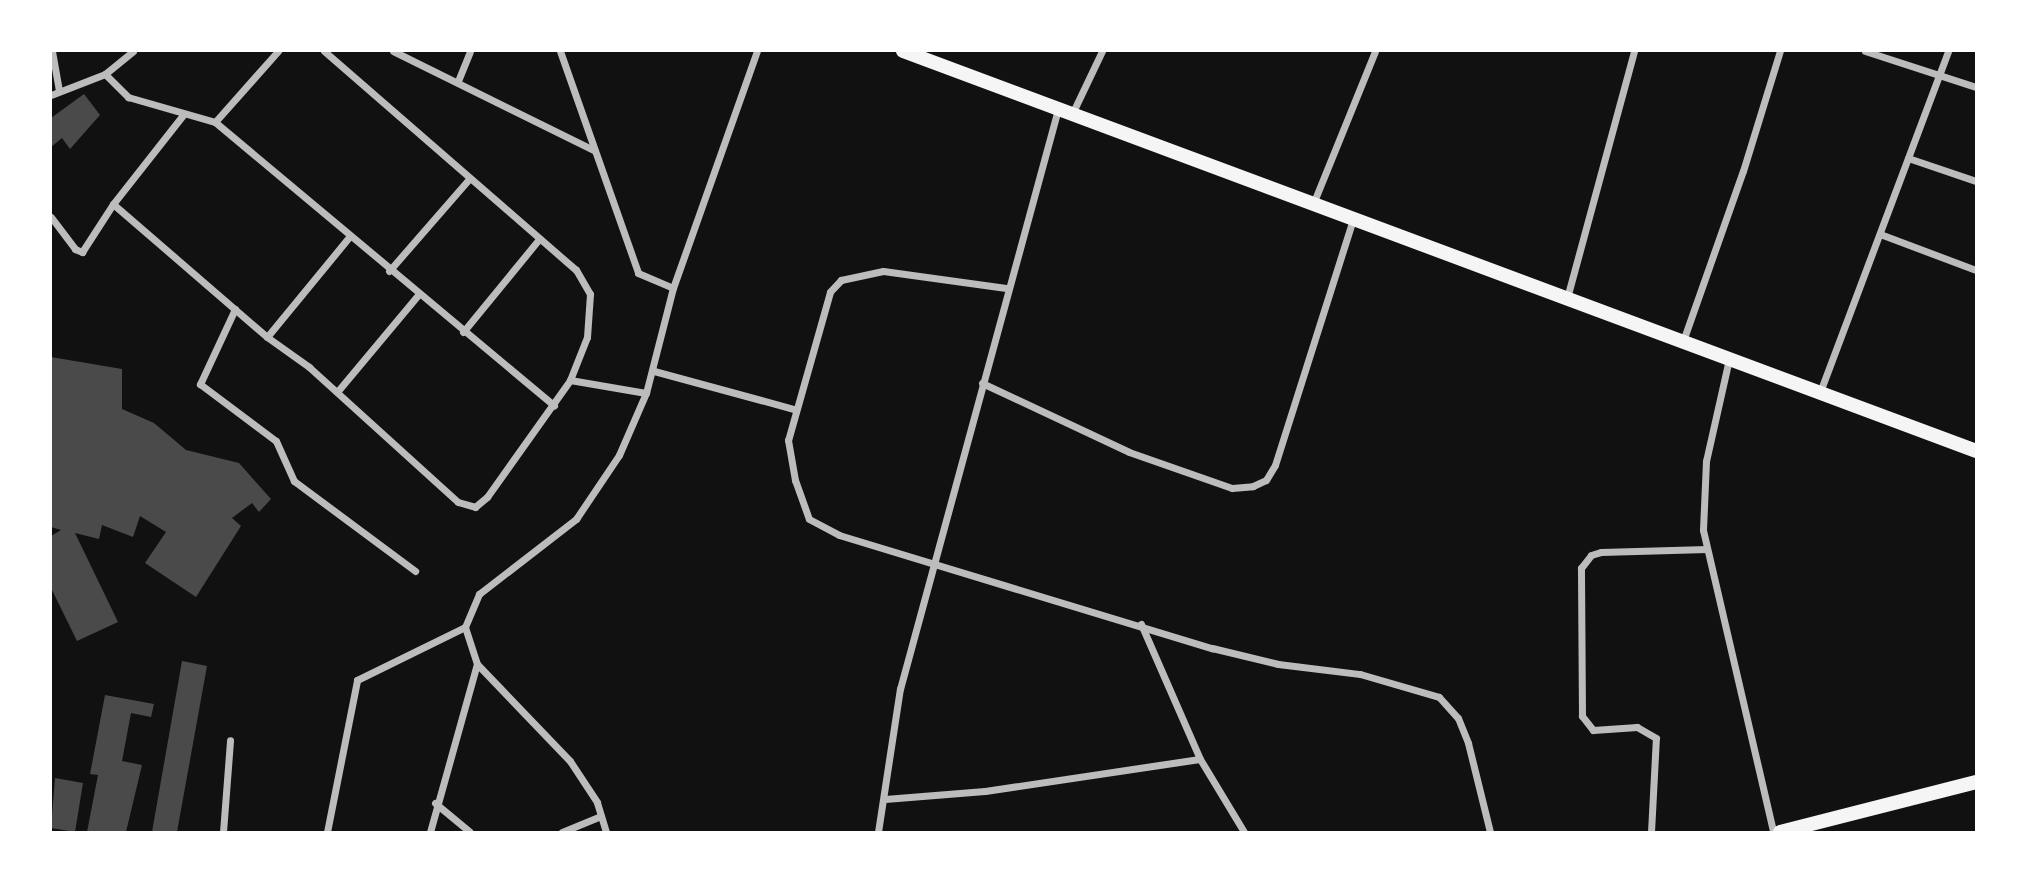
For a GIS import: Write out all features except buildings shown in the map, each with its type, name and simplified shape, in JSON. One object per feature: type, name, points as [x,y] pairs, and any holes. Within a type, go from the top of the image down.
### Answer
[{"type":"main road","points":[[903,51],[1976,450]]},
{"type":"main road","points":[[1790,831],[1976,782]]},
{"type":"street","points":[[52,51],[59,90]]},
{"type":"street","points":[[51,95],[105,74],[133,51]]},
{"type":"street","points":[[215,122],[278,51]]},
{"type":"street","points":[[113,204],[267,337],[337,392],[467,507],[475,507],[486,498],[570,380],[587,337],[590,294],[576,270],[468,180],[324,51]]},
{"type":"street","points":[[393,51],[457,80],[595,151]]},
{"type":"street","points":[[457,80],[470,51]]},
{"type":"street","points":[[560,51],[638,273],[673,288]]},
{"type":"street","points":[[327,832],[356,680],[465,627],[487,586],[588,505],[619,456],[654,372],[673,288],[757,51]]},
{"type":"street","points":[[878,832],[900,689],[1006,288],[1065,111],[1101,51]]},
{"type":"street","points":[[1313,204],[1375,51]]},
{"type":"street","points":[[1567,298],[1634,51]]},
{"type":"street","points":[[1683,341],[1744,171],[1780,51]]},
{"type":"street","points":[[1865,51],[1976,87]]},
{"type":"street","points":[[1820,392],[1948,51]]},
{"type":"street","points":[[105,74],[128,97],[183,115],[215,122],[389,271],[554,405]]},
{"type":"street","points":[[51,218],[75,249],[82,252],[113,204],[183,115]]},
{"type":"street","points":[[1908,158],[1976,181]]},
{"type":"street","points":[[389,271],[468,180]]},
{"type":"street","points":[[982,383],[1129,452],[1232,488],[1253,486],[1266,480],[1275,465],[1353,219]]},
{"type":"street","points":[[1880,234],[1976,270]]},
{"type":"street","points":[[267,337],[349,237]]},
{"type":"street","points":[[463,331],[539,239]]},
{"type":"street","points":[[1006,288],[883,271],[841,280],[830,292],[793,410],[789,458],[809,519],[839,535],[1141,624],[1212,648],[1278,664],[1360,674],[1439,697],[1458,718],[1468,743],[1490,832]]},
{"type":"street","points":[[337,392],[418,295]]},
{"type":"street","points":[[235,309],[200,384],[276,441],[294,481],[415,571]]},
{"type":"street","points":[[1730,359],[1706,461],[1707,549],[1773,832]]},
{"type":"street","points":[[654,372],[793,410]]},
{"type":"street","points":[[570,380],[646,393]]},
{"type":"street","points":[[1651,832],[1656,737],[1637,727],[1593,730],[1582,716],[1581,568],[1591,555],[1601,552],[1707,549]]},
{"type":"street","points":[[1141,624],[1200,759],[1244,832]]},
{"type":"street","points":[[465,627],[477,664],[570,761],[601,816],[606,832]]},
{"type":"street","points":[[430,832],[435,803],[477,664]]},
{"type":"street","points":[[223,832],[230,740]]},
{"type":"street","points":[[884,799],[985,791],[1200,759]]},
{"type":"street","points":[[435,803],[470,832]]},
{"type":"street","points":[[562,832],[601,816]]}]
